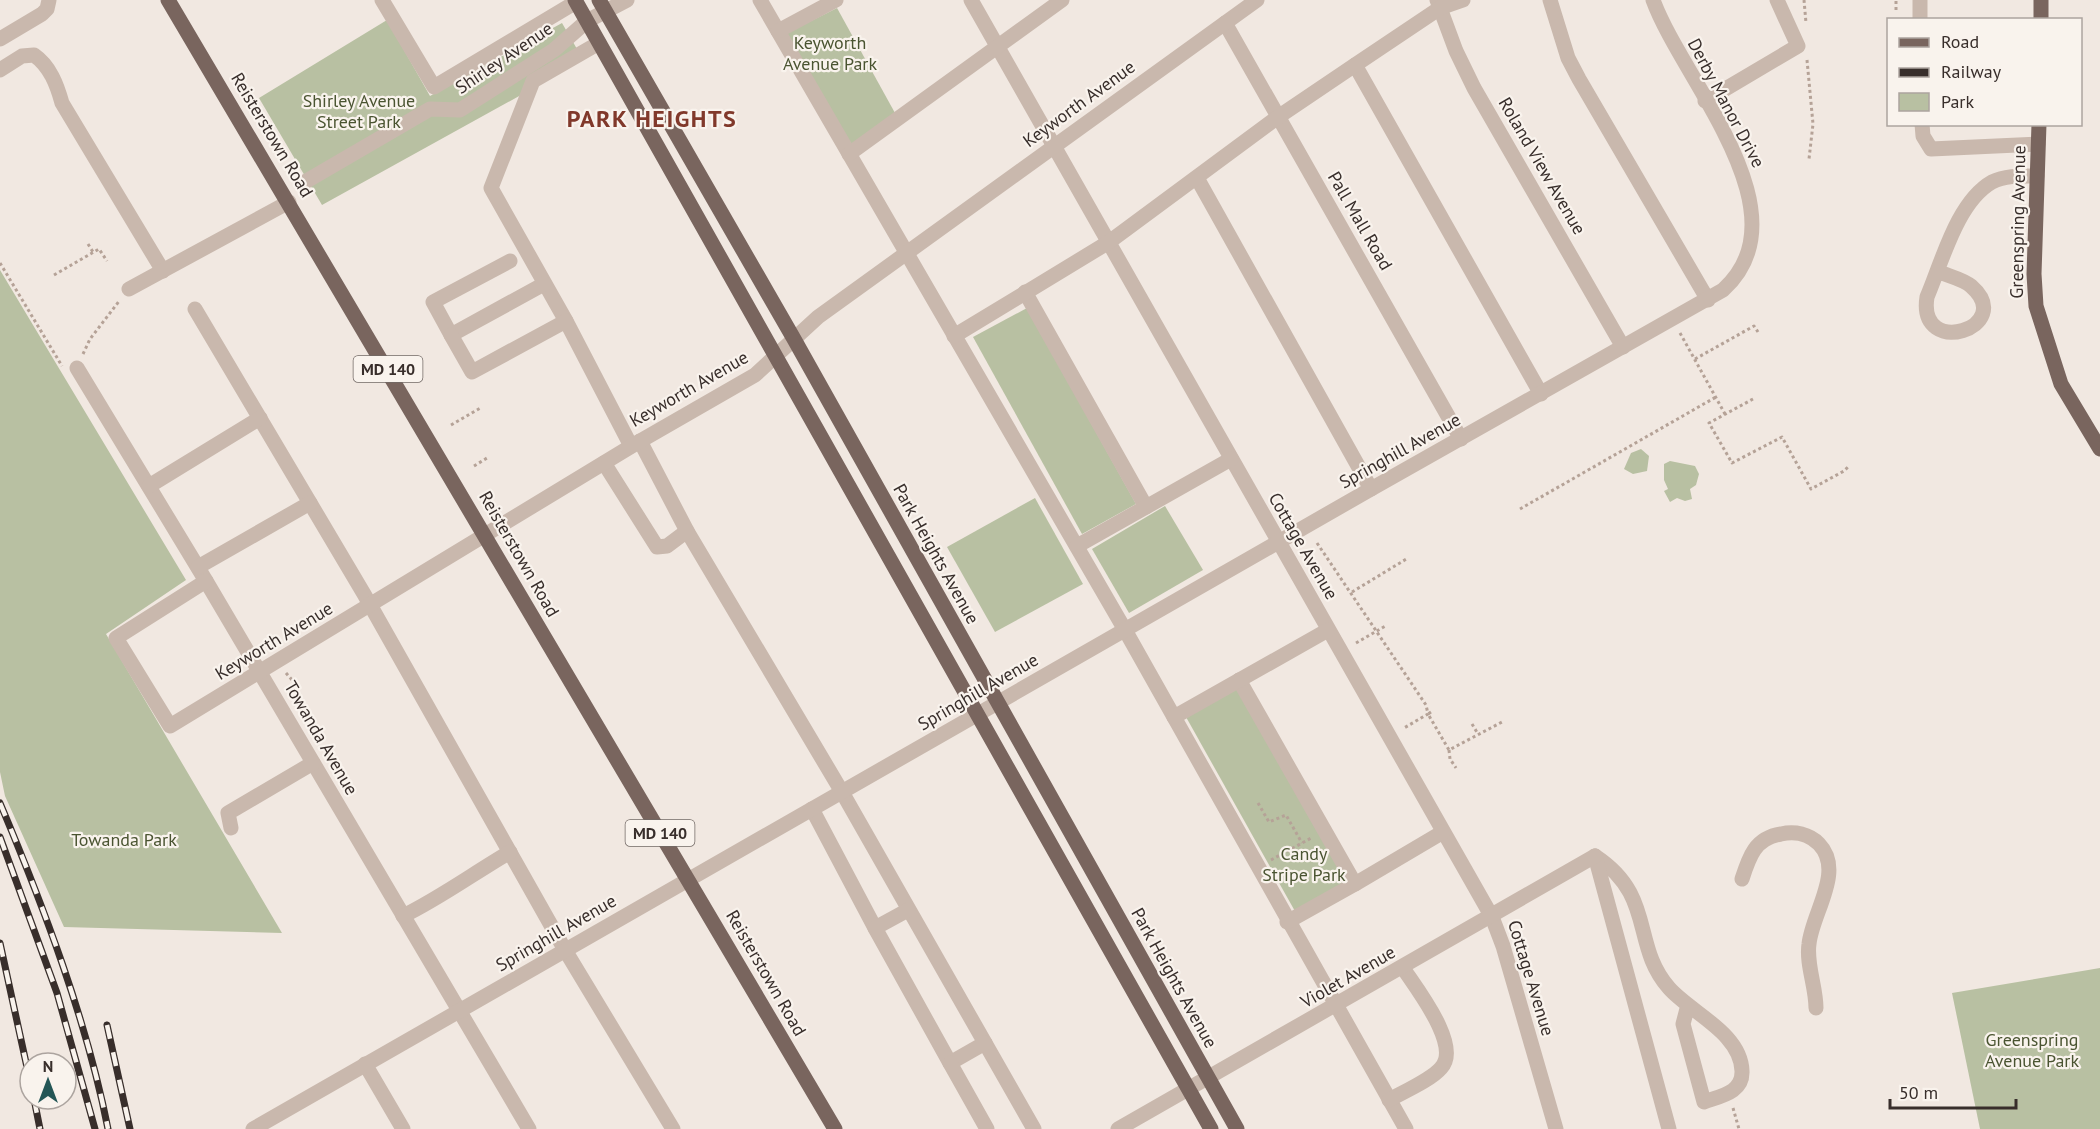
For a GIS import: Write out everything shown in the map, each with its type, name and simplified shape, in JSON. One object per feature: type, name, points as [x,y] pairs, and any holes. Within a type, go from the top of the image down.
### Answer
[{"type":"main road","name":"Reisterstown Road","points":[[168,0],[835,1129]]},
{"type":"main road","points":[[2041,0],[2041,18]]},
{"type":"main road","points":[[576,1],[1211,1129]]},
{"type":"main road","name":"Park Heights Avenue","points":[[602,6],[794,339],[1237,1129]]},
{"type":"main road","name":"Greenspring Avenue","points":[[2039,126],[2034,274],[2036,306],[2061,384],[2100,449]]},
{"type":"street","points":[[0,39],[42,14],[47,9],[49,0]]},
{"type":"street","points":[[382,0],[434,87],[576,1]]},
{"type":"street","name":"Shirley Avenue","points":[[303,183],[430,109],[460,110],[554,50],[602,6],[627,0]]},
{"type":"street","points":[[760,0],[1077,546],[1287,922],[1406,1129]]},
{"type":"street","points":[[778,31],[836,0]]},
{"type":"street","name":"Cottage Avenue","points":[[971,0],[1492,917],[1503,946],[1556,1129]]},
{"type":"street","points":[[849,154],[1062,0]]},
{"type":"street","name":"Keyworth Avenue","points":[[206,581],[116,638],[170,726],[370,607],[604,463],[755,375],[818,317],[1257,0]]},
{"type":"street","points":[[954,336],[1109,242],[1278,117],[1438,4],[1463,0]]},
{"type":"street","points":[[1550,0],[1568,58],[1578,79],[1708,300]]},
{"type":"street","name":"Derby Manor Drive","points":[[1653,0],[1671,41],[1745,177],[1752,217],[1749,252],[1734,280],[1723,291]]},
{"type":"street","points":[[1705,101],[1798,46],[1777,0]]},
{"type":"street","points":[[1920,0],[1920,18]]},
{"type":"street","name":"Roland View Avenue","points":[[1438,4],[1474,88],[1623,347]]},
{"type":"street","name":"Pall Mall Road","points":[[1225,23],[1461,439]]},
{"type":"street","points":[[599,43],[533,81],[491,188],[636,444],[842,792],[1035,1129]]},
{"type":"street","points":[[0,70],[28,55],[34,55],[46,66],[57,86],[62,103],[163,271]]},
{"type":"street","points":[[1355,64],[1541,394]]},
{"type":"street","points":[[1922,126],[1923,136],[1931,149],[2038,144]]},
{"type":"street","points":[[1937,272],[1963,211],[1980,191],[2002,178],[2037,176]]},
{"type":"street","points":[[1197,178],[1371,489]]},
{"type":"street","points":[[129,289],[289,202]]},
{"type":"street","points":[[510,261],[433,302],[472,372],[566,321]]},
{"type":"street","points":[[451,335],[544,284]]},
{"type":"street","name":"Springhill Avenue","points":[[261,1127],[458,1010],[1723,291]]},
{"type":"street","points":[[1025,292],[1146,507]]},
{"type":"street","points":[[195,309],[310,503],[565,950],[673,1129]]},
{"type":"street","name":"Towanda Avenue","points":[[77,368],[198,567],[529,1129]]},
{"type":"street","points":[[149,486],[260,418]]},
{"type":"street","points":[[1077,546],[1231,459]]},
{"type":"street","points":[[604,463],[657,547],[667,546],[687,531]]},
{"type":"street","points":[[198,567],[310,503]]},
{"type":"street","points":[[1174,717],[1328,630]]},
{"type":"street","points":[[1239,680],[1355,884]]},
{"type":"street","points":[[231,828],[228,813],[313,763]]},
{"type":"street","points":[[812,809],[875,928],[987,1129]]},
{"type":"street","points":[[1287,922],[1443,832]]},
{"type":"street","points":[[1742,879],[1751,853],[1761,843],[1776,835],[1807,835],[1814,839],[1826,855],[1829,871],[1808,945],[1816,1008]]},
{"type":"street","points":[[403,916],[430,903],[455,884],[510,852]]},
{"type":"street","points":[[1595,856],[1615,870],[1625,882],[1635,901],[1654,963],[1668,987],[1689,1005],[1732,1042],[1743,1071],[1740,1085],[1731,1092],[1704,1102],[1683,1024],[1689,1005]]},
{"type":"street","points":[[1595,856],[1669,1129]]},
{"type":"street","name":"Violet Avenue","points":[[1118,1129],[1335,1007],[1595,856]]},
{"type":"street","points":[[875,928],[908,910]]},
{"type":"street","points":[[1389,1100],[1441,1069],[1447,1053],[1442,1030],[1403,968]]},
{"type":"street","points":[[950,1063],[985,1042]]},
{"type":"street","points":[[365,1064],[403,1129]]},
{"type":"path","points":[[1804,0],[1807,30]]},
{"type":"path","points":[[1896,0],[1896,10]]},
{"type":"path","points":[[1806,52],[1813,124],[1809,159]]},
{"type":"path","points":[[88,244],[93,252]]},
{"type":"path","points":[[54,275],[99,249],[108,261]]},
{"type":"path","points":[[0,262],[62,367],[77,368],[90,339],[129,289]]},
{"type":"path","points":[[1695,359],[1754,326],[1758,332]]},
{"type":"path","points":[[1680,333],[1725,414]]},
{"type":"path","points":[[1520,509],[1716,398]]},
{"type":"path","points":[[1753,399],[1709,423],[1732,463],[1782,437],[1811,489],[1849,466]]},
{"type":"path","points":[[451,425],[482,407]]},
{"type":"path","points":[[474,466],[487,458]]},
{"type":"path","points":[[1317,543],[1378,630],[1426,705],[1456,768]]},
{"type":"path","points":[[1352,592],[1408,558]]},
{"type":"path","points":[[1356,643],[1388,625]]},
{"type":"path","points":[[284,671],[292,680]]},
{"type":"path","points":[[1404,728],[1429,713]]},
{"type":"path","points":[[1449,750],[1502,722]]},
{"type":"path","points":[[1472,724],[1478,734]]},
{"type":"path","points":[[1258,803],[1269,822],[1286,816],[1302,843]]},
{"type":"path","points":[[1257,868],[1324,830]]},
{"type":"path","points":[[1732,1104],[1739,1129]]},
{"type":"green space","name":"Keyworth Avenue Park","points":[[837,8],[895,113],[849,146],[787,33]]},
{"type":"green space","name":"Shirley Avenue Street Park","points":[[387,20],[430,96],[562,23],[577,49],[521,95],[322,205],[259,98]]},
{"type":"green space","name":"Towanda Park","points":[[0,270],[186,580],[106,634],[282,933],[64,927],[5,796],[0,772]]},
{"type":"green space","points":[[1027,308],[1136,504],[1082,534],[973,337]]},
{"type":"green space","points":[[1641,449],[1649,456],[1647,471],[1633,474],[1624,469],[1631,453]]},
{"type":"green space","points":[[1670,461],[1695,466],[1699,474],[1696,485],[1690,489],[1692,499],[1685,501],[1677,498],[1670,502],[1664,491],[1668,489],[1664,480],[1664,464]]},
{"type":"green space","points":[[1035,498],[1083,584],[995,632],[947,547]]},
{"type":"green space","points":[[1165,506],[1203,570],[1129,613],[1092,549]]},
{"type":"green space","name":"Candy Stripe Park","points":[[1237,688],[1349,883],[1296,913],[1186,717]]},
{"type":"green space","name":"Greenspring Avenue Park","points":[[2100,968],[2100,1129],[1980,1129],[1952,993]]},
{"type":"railway","points":[[0,803],[32,882],[76,1005],[108,1129]]},
{"type":"railway","points":[[0,837],[57,993],[95,1129]]},
{"type":"railway","points":[[0,943],[23,1051]]},
{"type":"railway","points":[[107,1025],[130,1129]]},
{"type":"railway","points":[[36,1111],[40,1129]]},
{"type":"district","name":"PARK HEIGHTS","points":[[652,119]]}]
